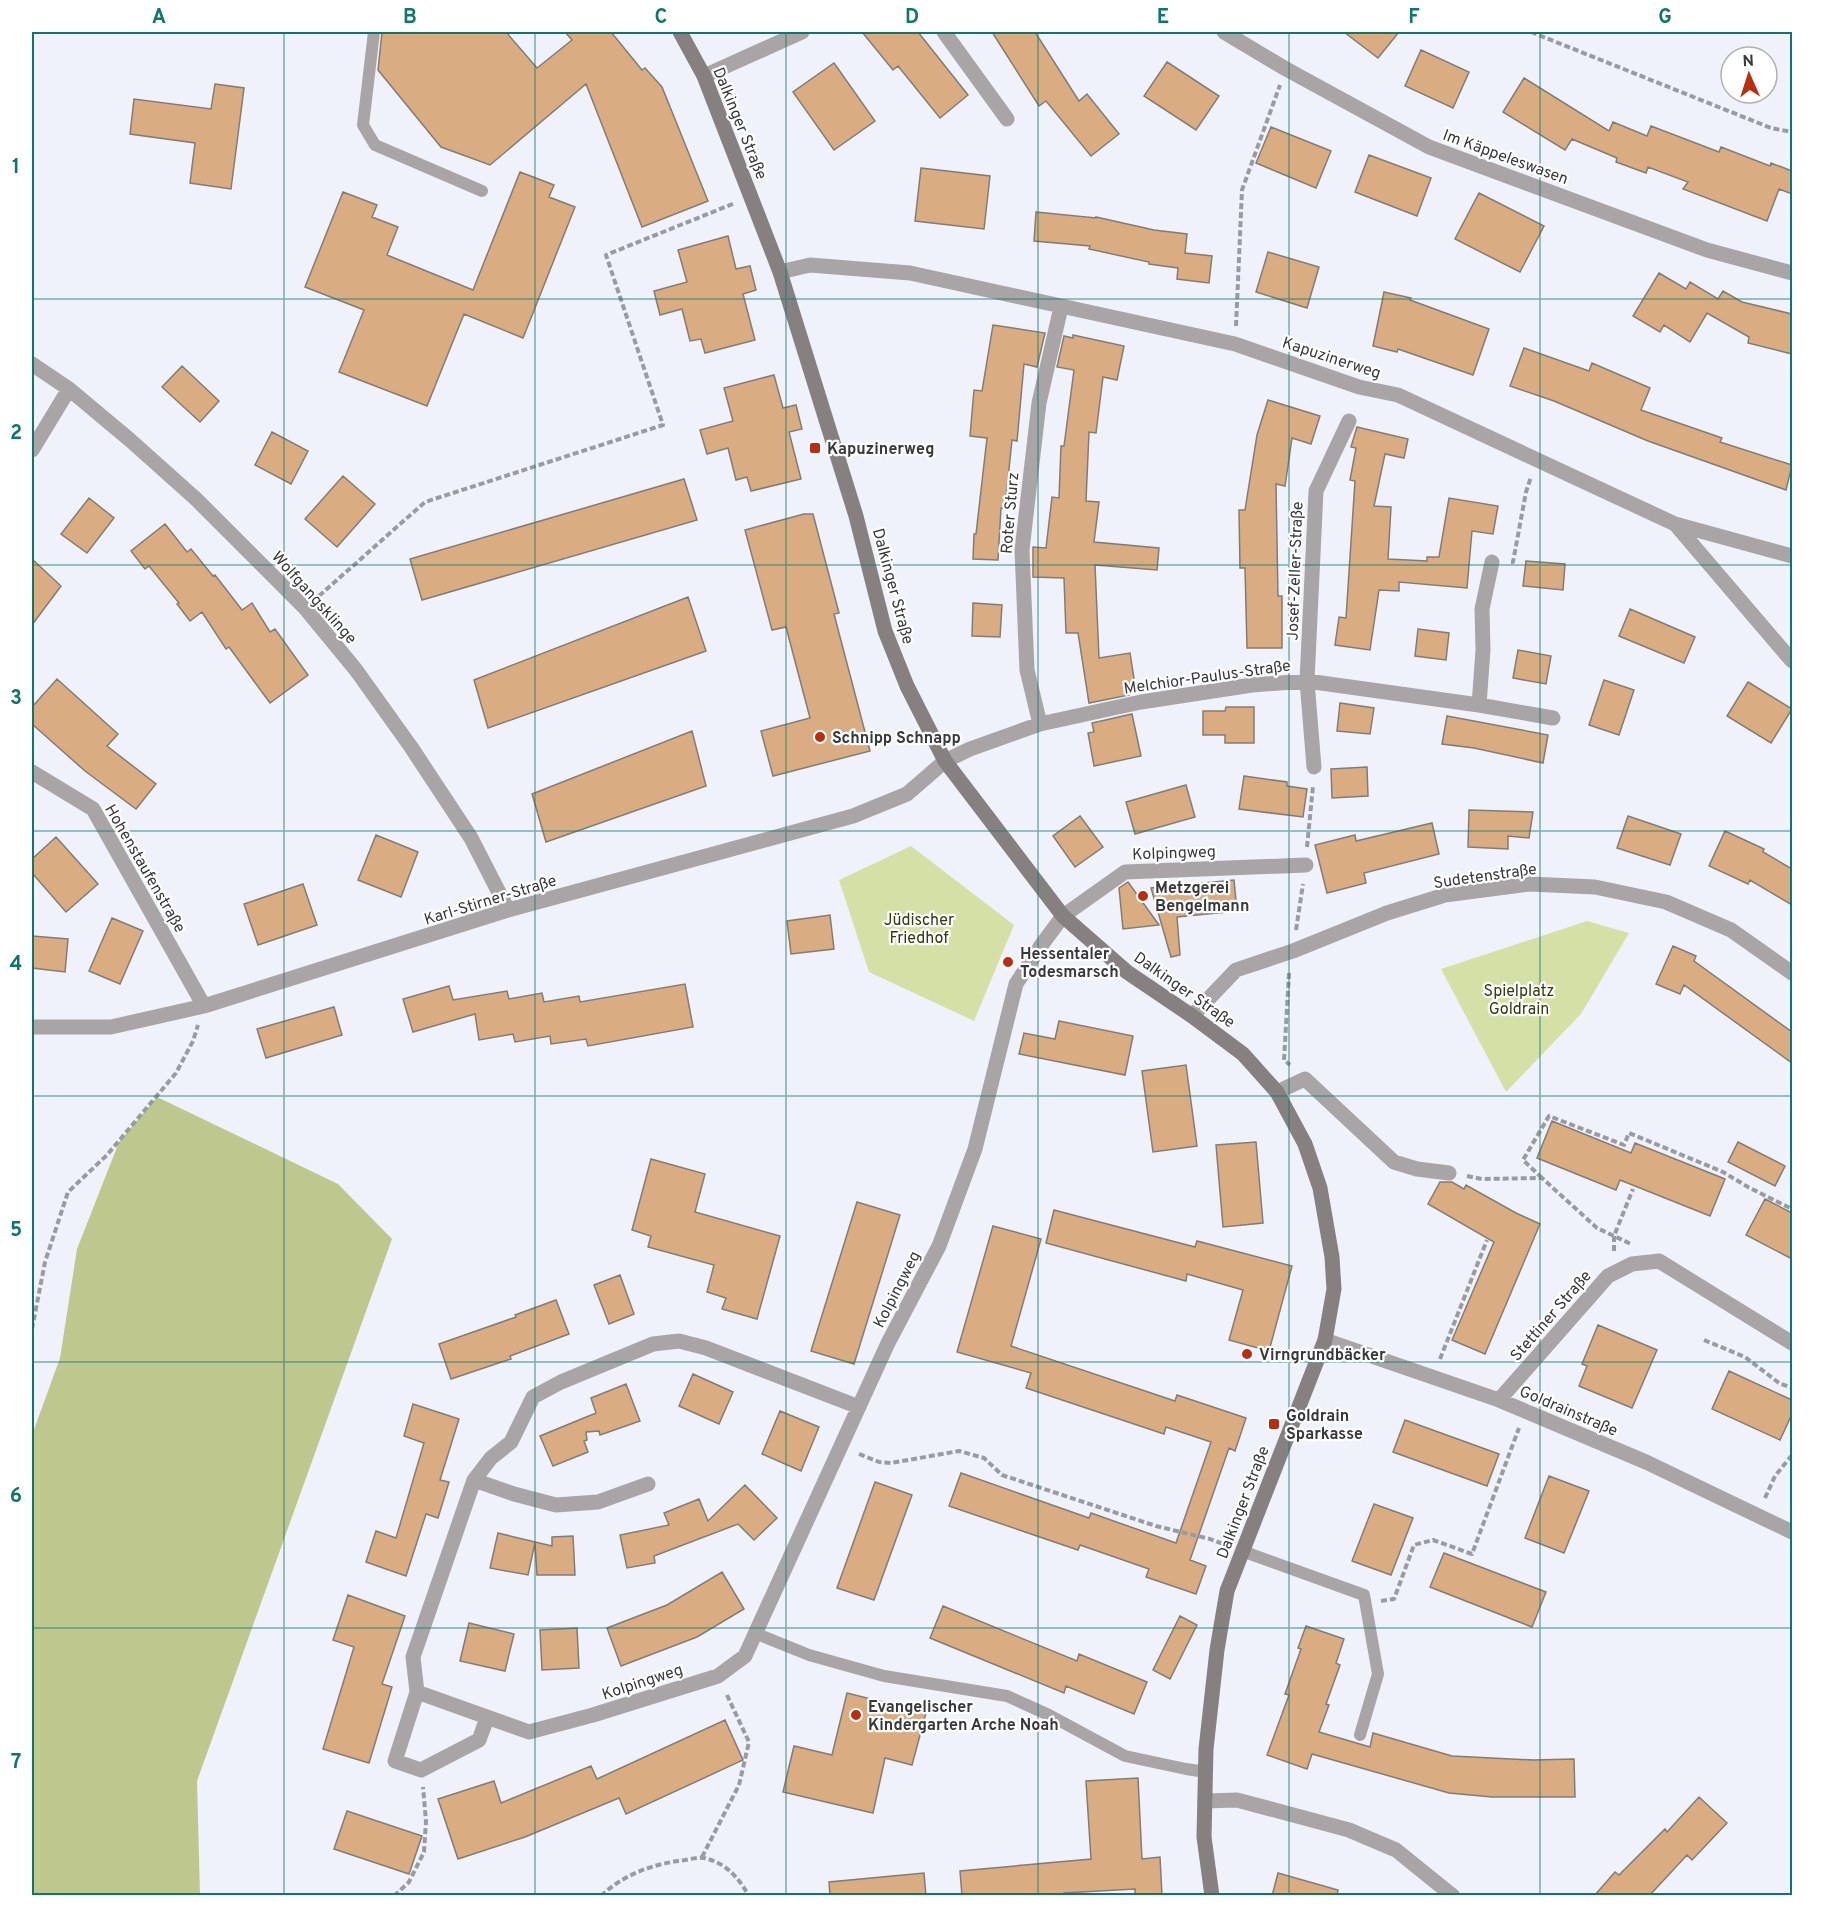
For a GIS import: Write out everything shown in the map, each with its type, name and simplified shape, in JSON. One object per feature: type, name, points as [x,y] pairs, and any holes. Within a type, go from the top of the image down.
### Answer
[{"type":"street","name":"Dalkinger Straße","points":[[680,32],[704,76],[780,272],[856,516],[885,631],[907,686],[945,761],[1063,916],[1127,972],[1243,1054],[1277,1092],[1305,1144],[1320,1188],[1332,1257],[1334,1289],[1325,1340],[1227,1591],[1217,1650],[1206,1749],[1204,1837],[1212,1896]]},
{"type":"street","points":[[704,76],[802,32]]},
{"type":"street","points":[[944,32],[1007,119]]},
{"type":"street","name":"Im Käppeleswasen","points":[[1224,32],[1286,69],[1429,147],[1707,250],[1792,273]]},
{"type":"street","name":"Kapuzinerweg","points":[[780,272],[810,265],[910,273],[1235,345],[1359,387],[1398,395],[1675,524],[1792,661]]},
{"type":"street","name":"Roter Sturz","points":[[1040,724],[1027,670],[1022,550],[1039,403],[1061,307]]},
{"type":"street","name":"Wolfgangsklinge","points":[[32,364],[69,389],[130,440],[196,499],[305,608],[356,670],[411,747],[471,838],[508,910]]},
{"type":"street","points":[[32,450],[69,389]]},
{"type":"street","name":"Josef-Zeller-Straße","points":[[1314,767],[1308,681],[1316,491],[1349,421]]},
{"type":"street","points":[[1675,524],[1792,556]]},
{"type":"street","points":[[1479,705],[1483,651],[1482,609],[1492,562]]},
{"type":"street","name":"Melchior-Paulus-Straße","points":[[945,761],[970,749],[1040,724],[1141,702],[1252,685],[1308,681],[1479,705],[1553,718]]},
{"type":"street","name":"Karl-Stirner-Straße","points":[[32,1027],[111,1027],[204,1006],[508,910],[853,816],[907,794],[945,761]]},
{"type":"street","name":"Hohenstaufenstraße","points":[[32,772],[93,809],[204,1006]]},
{"type":"street","name":"Kolpingweg","points":[[417,1692],[529,1732],[593,1715],[718,1676],[745,1656],[888,1343],[939,1246],[975,1149],[1016,984],[1063,916],[1125,872],[1306,865]]},
{"type":"street","name":"Sudetenstraße","points":[[1192,1016],[1236,970],[1445,895],[1529,884],[1594,886],[1666,902],[1731,930],[1792,973]]},
{"type":"street","points":[[1277,1092],[1305,1079],[1394,1162],[1417,1169],[1449,1173]]},
{"type":"street","points":[[1659,1261],[1792,1343]]},
{"type":"street","name":"Stettiner Straße","points":[[1499,1400],[1608,1276],[1632,1264],[1659,1261]]},
{"type":"street","name":"Goldrainstraße","points":[[1325,1340],[1526,1411],[1646,1462],[1792,1532]]},
{"type":"street","points":[[487,1718],[479,1740],[421,1770],[394,1761],[417,1692],[413,1657],[474,1480],[491,1458],[511,1442],[533,1397],[561,1382],[654,1344],[680,1341],[706,1348],[859,1407]]},
{"type":"street","points":[[474,1480],[556,1505],[598,1502],[648,1484]]},
{"type":"street","points":[[1205,1801],[1237,1800],[1349,1830],[1396,1850],[1453,1896]]},
{"type":"lane","points":[[374,32],[363,125],[369,137],[375,145],[482,191]]},
{"type":"lane","points":[[1242,1551],[1364,1595],[1378,1674],[1360,1735]]},
{"type":"lane","points":[[757,1634],[809,1655],[884,1676],[1007,1696],[1049,1715],[1125,1756],[1206,1772]]},
{"type":"path","points":[[1531,32],[1772,128],[1792,132]]},
{"type":"path","points":[[1235,345],[1242,190],[1286,69]]},
{"type":"path","points":[[305,608],[425,502],[663,425],[606,255],[751,196]]},
{"type":"path","points":[[1492,562],[1513,562],[1526,492]]},
{"type":"path","points":[[1293,951],[1288,976],[1284,1060],[1305,1079]]},
{"type":"path","points":[[32,1329],[45,1262],[68,1192],[108,1155],[176,1073],[193,1041],[204,1006]]},
{"type":"path","points":[[1659,1261],[1640,1248],[1597,1228],[1523,1160],[1549,1116],[1624,1144],[1629,1133],[1723,1172],[1792,1209]]},
{"type":"path","points":[[1449,1173],[1482,1179],[1542,1178]]},
{"type":"path","points":[[1614,1273],[1614,1236],[1633,1190]]},
{"type":"path","points":[[1433,1377],[1487,1240]]},
{"type":"path","points":[[1704,1340],[1745,1357],[1779,1383],[1792,1388]]},
{"type":"path","points":[[1365,1604],[1394,1599],[1414,1545],[1433,1540],[1472,1554],[1526,1411]]},
{"type":"path","points":[[841,1447],[879,1462],[891,1463],[959,1451],[984,1458],[1002,1475],[1156,1526],[1210,1539],[1242,1551]]},
{"type":"path","points":[[1757,1515],[1775,1476],[1792,1455]]},
{"type":"path","points":[[702,1857],[739,1785],[749,1742],[718,1676]]},
{"type":"path","points":[[394,1896],[409,1882],[424,1852],[426,1821],[421,1770]]},
{"type":"path","points":[[601,1896],[612,1885],[628,1876],[660,1863],[702,1857],[738,1876],[749,1896]]},
{"type":"green space","name":"Jüdischer Friedhof","points":[[911,846],[1014,925],[974,1021],[869,972],[839,880]]},
{"type":"green space","name":"Spielplatz Goldrain","points":[[1587,921],[1629,933],[1581,1014],[1506,1092],[1441,969]]},
{"type":"green space","points":[[157,1097],[338,1184],[392,1239],[197,1781],[200,1895],[32,1895],[32,1435],[60,1358],[77,1249],[119,1142]]},
{"type":"building","points":[[382,32],[506,32],[537,68],[572,40],[565,32],[611,32],[642,70],[645,68],[662,87],[708,201],[642,227],[586,84],[490,165],[441,147],[378,70]]},
{"type":"building","points":[[862,32],[918,32],[968,95],[940,118],[898,66],[893,70]]},
{"type":"building","points":[[992,32],[1035,32],[1079,101],[1087,94],[1119,134],[1091,156],[1046,101],[1039,106]]},
{"type":"building","points":[[1344,32],[1399,32],[1378,58]]},
{"type":"building","points":[[1421,50],[1469,72],[1453,108],[1405,86]]},
{"type":"building","points":[[1167,62],[1219,96],[1196,130],[1144,96]]},
{"type":"building","points":[[834,63],[875,121],[834,150],[793,92]]},
{"type":"building","points":[[1524,78],[1609,131],[1613,122],[1647,136],[1651,126],[1719,152],[1721,147],[1770,166],[1771,163],[1792,171],[1792,194],[1779,189],[1767,221],[1683,189],[1688,182],[1648,167],[1646,173],[1616,162],[1617,158],[1572,139],[1565,150],[1503,112]]},
{"type":"building","points":[[215,84],[244,88],[231,189],[190,183],[195,143],[130,134],[134,99],[211,109]]},
{"type":"building","points":[[1271,127],[1331,151],[1316,188],[1256,163]]},
{"type":"building","points":[[1369,155],[1431,178],[1417,216],[1355,192]]},
{"type":"building","points":[[921,168],[990,176],[984,229],[915,221]]},
{"type":"building","points":[[520,172],[554,185],[549,197],[575,207],[523,338],[464,314],[427,406],[339,372],[364,310],[305,287],[343,192],[377,205],[372,217],[398,227],[387,255],[473,290]]},
{"type":"building","points":[[1479,193],[1544,226],[1520,272],[1455,239]]},
{"type":"building","points":[[1036,212],[1096,217],[1154,230],[1187,234],[1185,253],[1212,256],[1209,283],[1177,279],[1178,268],[1149,264],[1149,262],[1089,249],[1090,246],[1034,241]]},
{"type":"building","points":[[728,236],[736,269],[750,266],[756,290],[743,294],[755,340],[705,353],[701,339],[690,341],[682,309],[660,315],[654,291],[687,282],[678,250]]},
{"type":"building","points":[[1268,252],[1319,267],[1307,308],[1256,292]]},
{"type":"building","points":[[1659,273],[1686,289],[1690,282],[1718,299],[1723,291],[1742,302],[1792,314],[1792,354],[1748,343],[1749,337],[1707,313],[1690,342],[1664,325],[1660,332],[1633,316]]},
{"type":"building","points":[[1384,292],[1411,298],[1410,300],[1489,329],[1473,375],[1398,349],[1397,352],[1373,346]]},
{"type":"building","points":[[993,325],[1045,333],[1037,367],[1024,364],[1017,441],[1012,440],[1005,508],[1001,508],[998,560],[973,559],[974,534],[976,534],[987,438],[970,436],[974,390],[982,391]]},
{"type":"building","points":[[1073,335],[1124,346],[1117,380],[1103,377],[1096,433],[1089,432],[1086,501],[1099,502],[1094,542],[1159,548],[1157,570],[1095,565],[1099,658],[1130,653],[1136,691],[1128,692],[1129,695],[1089,703],[1078,633],[1066,633],[1064,578],[1033,577],[1033,547],[1046,548],[1052,497],[1059,498],[1061,446],[1064,446],[1074,370],[1057,367],[1064,336],[1073,338]]},
{"type":"building","points":[[1524,348],[1589,371],[1592,363],[1650,388],[1641,410],[1722,438],[1720,442],[1792,465],[1786,490],[1648,441],[1554,401],[1510,386]]},
{"type":"building","points":[[182,366],[219,401],[200,422],[162,387]]},
{"type":"building","points":[[774,375],[783,408],[796,405],[802,429],[789,432],[801,479],[751,491],[747,477],[736,480],[728,448],[707,454],[700,430],[733,421],[724,388]]},
{"type":"building","points":[[1268,400],[1320,416],[1311,444],[1292,438],[1285,486],[1276,484],[1278,596],[1282,596],[1282,648],[1247,648],[1245,568],[1240,568],[1239,510],[1245,510],[1257,435]]},
{"type":"building","points":[[1357,427],[1408,439],[1404,458],[1385,454],[1374,506],[1391,507],[1388,559],[1427,561],[1427,557],[1439,557],[1449,498],[1498,506],[1493,534],[1472,531],[1467,588],[1399,582],[1399,591],[1379,590],[1370,650],[1335,645],[1339,617],[1346,618],[1355,481],[1350,480],[1356,448],[1351,447]]},
{"type":"building","points":[[272,432],[308,451],[291,484],[255,465]]},
{"type":"building","points":[[343,476],[375,504],[337,547],[305,519]]},
{"type":"building","points":[[684,479],[697,520],[422,600],[410,559]]},
{"type":"building","points":[[89,498],[114,518],[87,553],[61,534]]},
{"type":"building","points":[[804,514],[813,514],[839,613],[834,614],[870,751],[773,776],[761,731],[810,718],[786,627],[772,630],[745,530]]},
{"type":"building","points":[[165,524],[187,552],[191,549],[213,576],[215,575],[242,610],[252,603],[270,632],[275,629],[308,675],[270,703],[229,647],[226,649],[202,612],[190,621],[177,604],[179,603],[149,566],[145,569],[131,551]]},
{"type":"building","points":[[32,559],[61,586],[32,625]]},
{"type":"building","points":[[1526,561],[1565,564],[1563,590],[1523,586]]},
{"type":"building","points":[[688,597],[706,651],[488,728],[474,680]]},
{"type":"building","points":[[973,603],[1002,605],[1000,637],[972,636]]},
{"type":"building","points":[[1630,609],[1695,637],[1684,663],[1619,636]]},
{"type":"building","points":[[1418,629],[1449,633],[1446,660],[1415,656]]},
{"type":"building","points":[[1518,650],[1551,656],[1546,684],[1513,678]]},
{"type":"building","points":[[57,679],[118,734],[107,746],[156,784],[136,809],[85,771],[32,724],[32,707]]},
{"type":"building","points":[[1604,680],[1634,690],[1619,735],[1589,725]]},
{"type":"building","points":[[1748,682],[1792,709],[1771,743],[1727,716]]},
{"type":"building","points":[[1340,703],[1374,708],[1370,734],[1337,731]]},
{"type":"building","points":[[1226,707],[1254,707],[1254,743],[1225,743],[1225,735],[1203,735],[1203,711],[1225,711]]},
{"type":"building","points":[[1132,714],[1141,756],[1094,766],[1088,733],[1094,732],[1092,723]]},
{"type":"building","points":[[1447,716],[1548,735],[1543,763],[1474,748],[1442,744]]},
{"type":"building","points":[[692,731],[706,786],[546,842],[532,794]]},
{"type":"building","points":[[1367,767],[1368,796],[1332,798],[1331,769]]},
{"type":"building","points":[[1244,776],[1287,782],[1287,786],[1307,789],[1303,817],[1239,809]]},
{"type":"building","points":[[1186,785],[1195,817],[1135,834],[1126,802]]},
{"type":"building","points":[[1469,810],[1533,812],[1529,838],[1508,836],[1508,849],[1468,847]]},
{"type":"building","points":[[1080,816],[1103,847],[1075,867],[1053,836]]},
{"type":"building","points":[[1628,816],[1681,834],[1670,865],[1617,848]]},
{"type":"building","points":[[1432,823],[1439,854],[1364,873],[1366,883],[1327,893],[1315,845],[1355,835],[1356,841]]},
{"type":"building","points":[[1725,831],[1764,849],[1763,852],[1792,869],[1792,905],[1750,880],[1748,884],[1709,866]]},
{"type":"building","points":[[376,835],[418,852],[401,897],[358,880]]},
{"type":"building","points":[[56,837],[98,884],[66,912],[32,873],[32,859]]},
{"type":"building","points":[[1234,880],[1237,911],[1177,917],[1180,955],[1171,957],[1151,888]]},
{"type":"building","points":[[1128,882],[1159,925],[1123,929],[1119,888]]},
{"type":"building","points":[[303,884],[317,925],[258,945],[244,904]]},
{"type":"building","points":[[830,915],[834,949],[791,954],[787,921]]},
{"type":"building","points":[[112,918],[143,931],[120,984],[89,971]]},
{"type":"building","points":[[32,936],[68,939],[65,972],[32,968]]},
{"type":"building","points":[[1673,946],[1696,956],[1694,961],[1792,1032],[1792,1063],[1684,985],[1680,994],[1656,984]]},
{"type":"building","points":[[685,984],[693,1027],[588,1046],[586,1039],[551,1044],[550,1036],[515,1042],[513,1034],[479,1040],[475,1014],[413,1032],[403,999],[449,986],[453,1000],[507,991],[509,999],[542,993],[544,1002],[579,996],[580,1002]]},
{"type":"building","points":[[334,1007],[342,1035],[266,1058],[257,1029]]},
{"type":"building","points":[[1059,1021],[1133,1036],[1125,1075],[1019,1054],[1024,1033],[1055,1039]]},
{"type":"building","points":[[1186,1065],[1197,1146],[1153,1152],[1142,1071]]},
{"type":"building","points":[[1552,1121],[1631,1153],[1635,1143],[1725,1179],[1710,1216],[1620,1180],[1616,1190],[1537,1158]]},
{"type":"building","points":[[1256,1142],[1263,1223],[1223,1227],[1216,1145]]},
{"type":"building","points":[[1738,1142],[1785,1166],[1775,1186],[1728,1162]]},
{"type":"building","points":[[651,1159],[705,1174],[695,1212],[780,1236],[757,1319],[722,1309],[726,1298],[707,1292],[714,1265],[648,1247],[651,1236],[632,1230]]},
{"type":"building","points":[[1440,1182],[1452,1182],[1464,1189],[1466,1185],[1540,1224],[1485,1354],[1452,1340],[1494,1242],[1428,1204]]},
{"type":"building","points":[[1765,1199],[1792,1213],[1792,1259],[1746,1235]]},
{"type":"building","points":[[857,1202],[900,1215],[854,1364],[811,1351]]},
{"type":"building","points":[[1054,1210],[1195,1247],[1197,1241],[1292,1266],[1269,1351],[1229,1340],[1243,1290],[1187,1274],[1186,1281],[1046,1243]]},
{"type":"building","points":[[993,1226],[1041,1239],[1011,1346],[1175,1401],[1177,1395],[1246,1418],[1235,1451],[1229,1448],[1190,1560],[1206,1566],[1196,1594],[1146,1577],[1149,1569],[1080,1545],[1078,1550],[949,1506],[961,1473],[1089,1518],[1091,1513],[1176,1543],[1211,1442],[1166,1427],[1164,1434],[1026,1388],[1031,1373],[957,1352]]},
{"type":"building","points":[[620,1275],[634,1314],[609,1324],[594,1285]]},
{"type":"building","points":[[556,1300],[569,1334],[510,1356],[511,1359],[451,1379],[439,1344],[516,1317],[515,1315]]},
{"type":"building","points":[[1598,1325],[1657,1350],[1632,1408],[1579,1386],[1587,1366],[1582,1364]]},
{"type":"building","points":[[1729,1371],[1792,1400],[1792,1414],[1780,1440],[1712,1409]]},
{"type":"building","points":[[693,1374],[733,1392],[719,1424],[679,1406]]},
{"type":"building","points":[[626,1384],[640,1421],[600,1435],[599,1431],[586,1432],[587,1440],[584,1441],[588,1452],[553,1466],[540,1436],[596,1413],[591,1398]]},
{"type":"building","points":[[413,1404],[459,1419],[440,1480],[449,1482],[438,1518],[426,1514],[406,1576],[366,1562],[376,1531],[396,1538],[424,1443],[404,1436]]},
{"type":"building","points":[[780,1411],[819,1427],[801,1471],[762,1454]]},
{"type":"building","points":[[1405,1420],[1499,1454],[1487,1486],[1393,1452]]},
{"type":"building","points":[[1549,1476],[1589,1491],[1564,1553],[1525,1538]]},
{"type":"building","points":[[875,1482],[912,1495],[874,1600],[837,1588]]},
{"type":"building","points":[[745,1485],[777,1518],[754,1540],[738,1524],[654,1556],[655,1563],[627,1568],[620,1535],[669,1525],[664,1513],[699,1499],[708,1521]]},
{"type":"building","points":[[1374,1504],[1413,1518],[1391,1575],[1352,1561]]},
{"type":"building","points":[[498,1533],[552,1546],[552,1537],[573,1536],[575,1575],[537,1575],[535,1543],[528,1575],[490,1568]]},
{"type":"building","points":[[1444,1553],[1546,1592],[1532,1627],[1430,1587]]},
{"type":"building","points":[[722,1572],[744,1609],[697,1637],[621,1666],[607,1628],[667,1605]]},
{"type":"building","points":[[348,1595],[405,1616],[382,1684],[392,1687],[369,1763],[323,1749],[354,1647],[333,1640]]},
{"type":"building","points":[[943,1606],[1077,1661],[1079,1654],[1147,1682],[1134,1714],[1066,1686],[1064,1693],[930,1638]]},
{"type":"building","points":[[1180,1616],[1197,1625],[1170,1679],[1153,1670]]},
{"type":"building","points":[[469,1623],[514,1634],[505,1671],[460,1661]]},
{"type":"building","points":[[1306,1626],[1344,1639],[1336,1663],[1340,1665],[1319,1732],[1370,1747],[1373,1733],[1452,1756],[1533,1760],[1574,1759],[1575,1797],[1492,1797],[1449,1793],[1312,1754],[1307,1769],[1267,1755],[1289,1695],[1285,1694],[1301,1649],[1298,1648]]},
{"type":"building","points":[[577,1628],[579,1668],[542,1670],[540,1630]]},
{"type":"building","points":[[847,1693],[926,1713],[912,1765],[885,1758],[873,1813],[783,1792],[794,1746],[832,1755]]},
{"type":"building","points":[[725,1720],[743,1760],[626,1814],[619,1798],[525,1837],[458,1859],[438,1799],[494,1781],[501,1803],[591,1766],[597,1779]]},
{"type":"building","points":[[1138,1778],[1142,1859],[1160,1857],[1162,1896],[1135,1896],[1135,1889],[1064,1893],[1064,1896],[962,1896],[960,1871],[1091,1859],[1086,1781]]},
{"type":"building","points":[[1699,1797],[1727,1823],[1692,1860],[1687,1855],[1649,1896],[1594,1896],[1615,1872],[1619,1875],[1665,1829],[1667,1832]]},
{"type":"building","points":[[347,1811],[422,1836],[409,1874],[334,1849]]},
{"type":"building","points":[[924,1873],[926,1896],[830,1896],[829,1882]]},
{"type":"building","points":[[1278,1873],[1338,1890],[1337,1896],[1272,1896]]},
{"type":"place","name":"Kapuzinerweg","points":[[815,448]]},
{"type":"place","name":"Schnipp Schnapp","points":[[820,737]]},
{"type":"place","name":"Metzgerei Bengelmann","points":[[1143,896]]},
{"type":"place","name":"Hessentaler Todesmarsch","points":[[1008,962]]},
{"type":"place","name":"Virngrundbäcker","points":[[1247,1354]]},
{"type":"place","name":"Goldrain Sparkasse","points":[[1274,1424]]},
{"type":"place","name":"Evangelischer Kindergarten Arche Noah","points":[[856,1715]]}]
